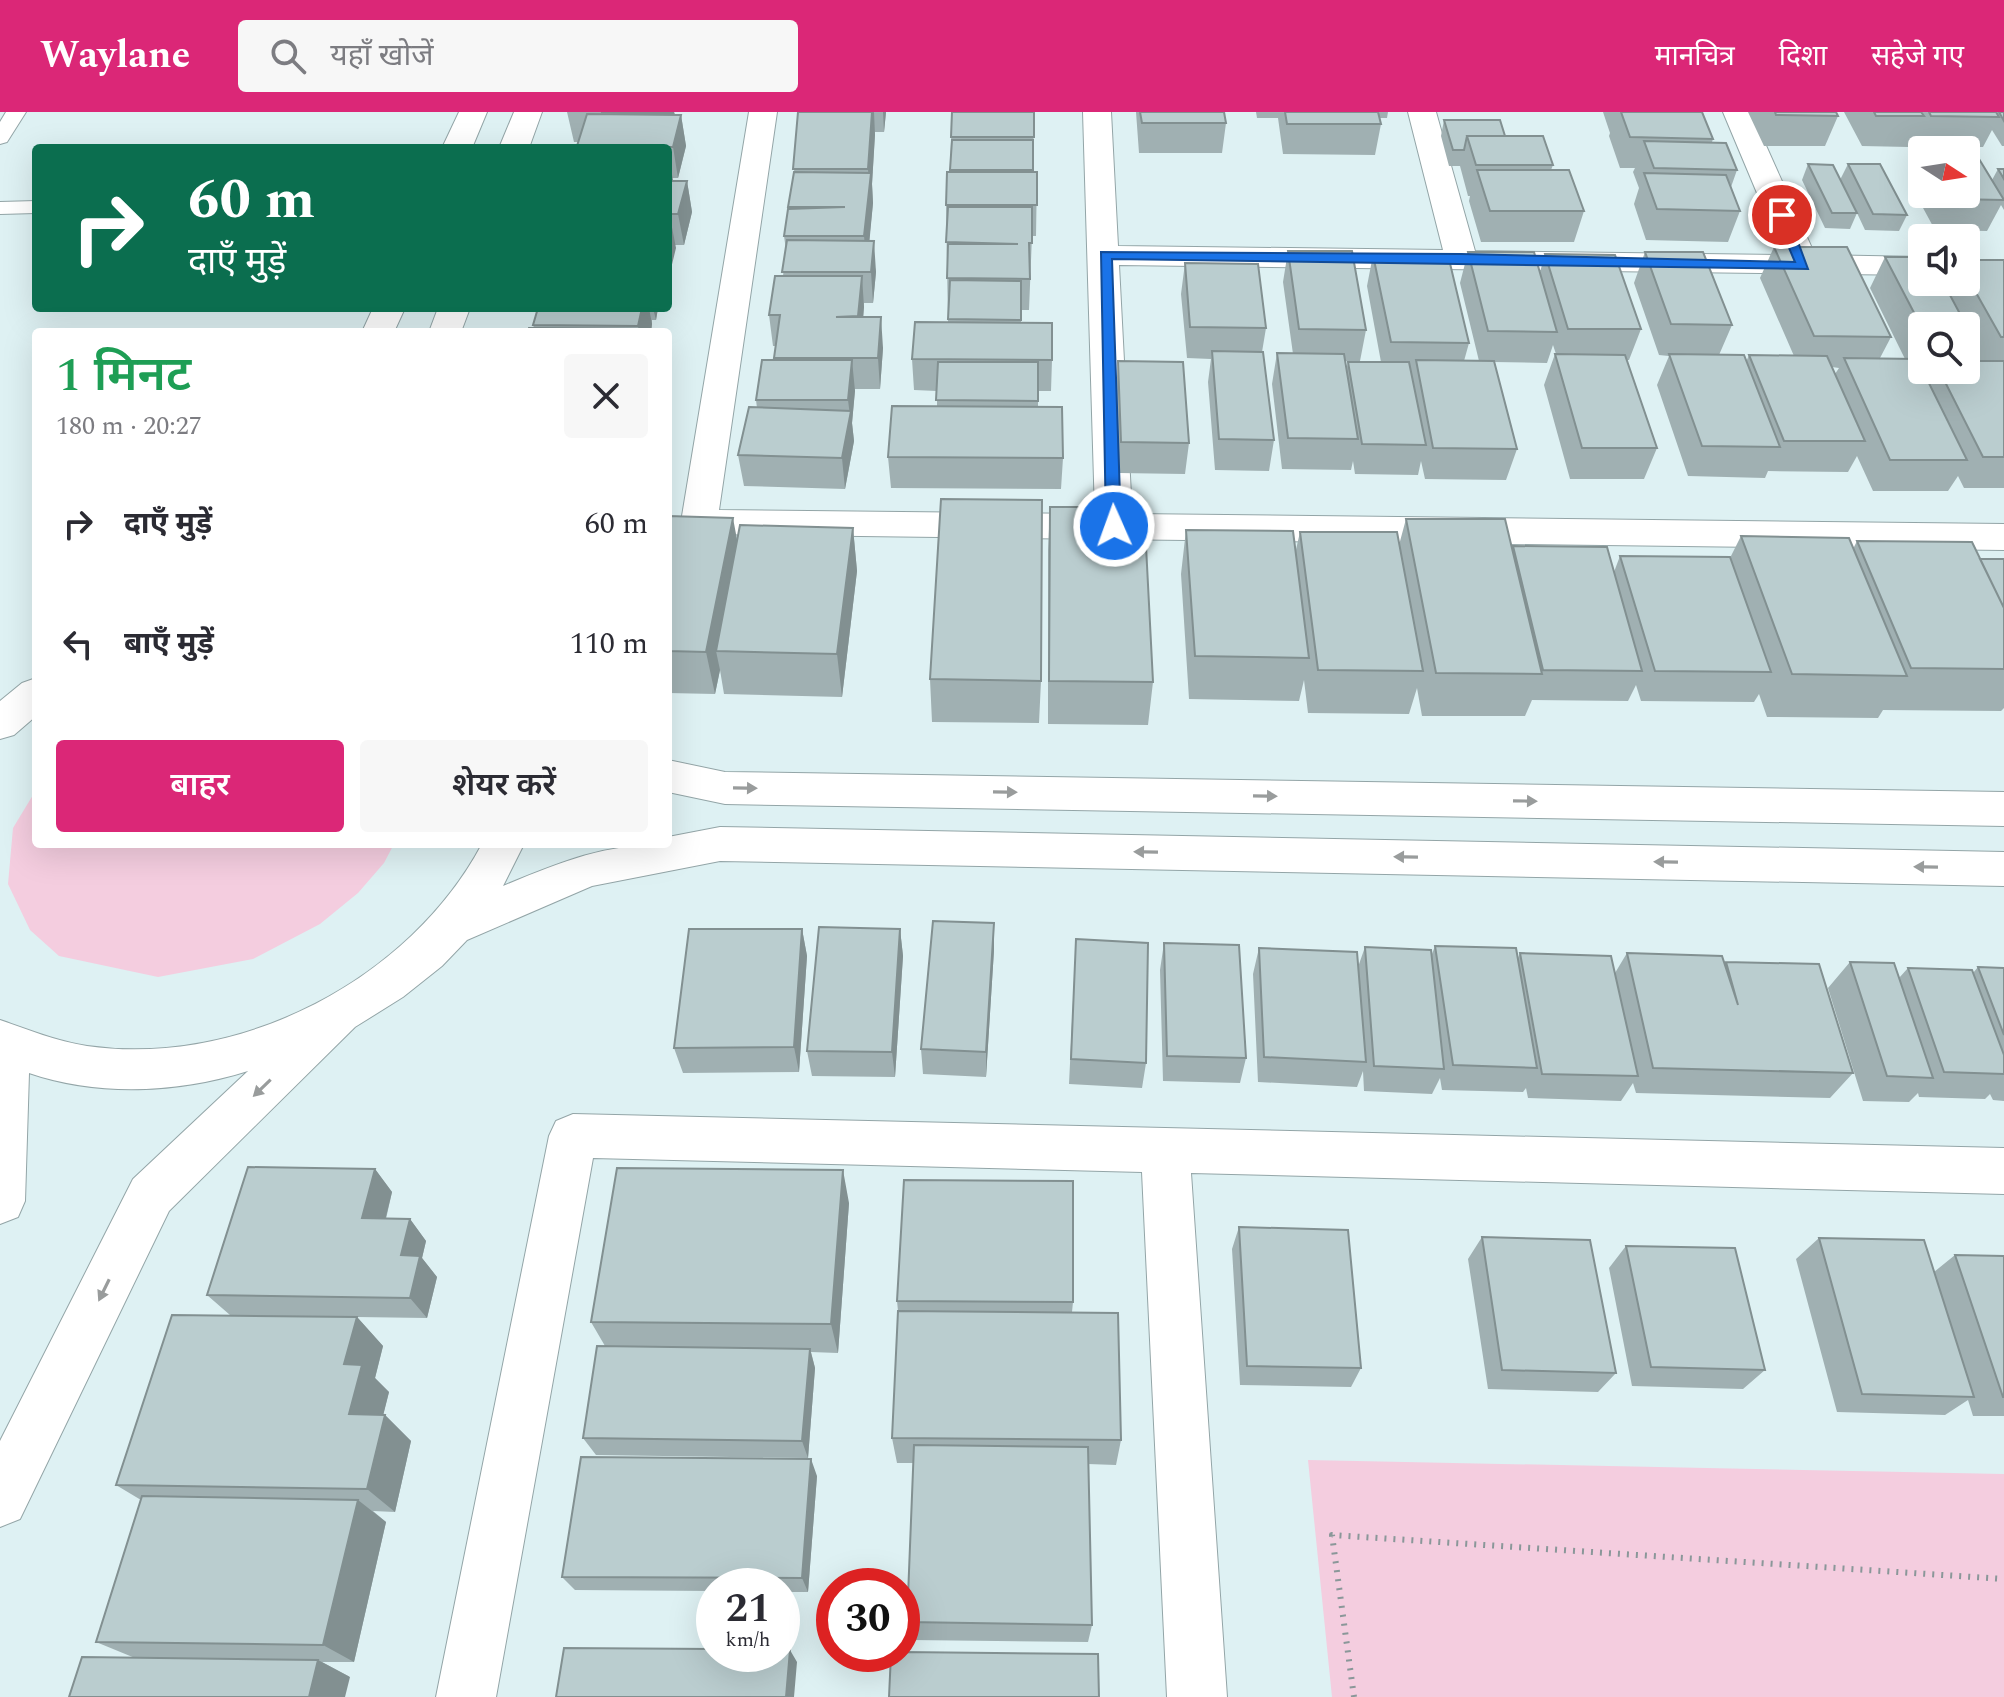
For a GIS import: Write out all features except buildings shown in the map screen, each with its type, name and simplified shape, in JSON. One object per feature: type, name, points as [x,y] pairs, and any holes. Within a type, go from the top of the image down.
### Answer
[{"type":"street","points":[[459,144],[473,112]]},
{"type":"street","points":[[516,144],[528,112]]},
{"type":"street","points":[[763,112],[699,522],[2004,537]]},
{"type":"street","points":[[1097,112],[1114,526]]},
{"type":"street","points":[[1422,112],[1461,258]]},
{"type":"street","points":[[1737,112],[1804,266]]},
{"type":"street","points":[[1105,255],[1908,266]]},
{"type":"street","points":[[672,777],[725,788],[2004,809]]},
{"type":"street","points":[[451,927],[586,870],[720,844],[2004,869]]},
{"type":"street","points":[[0,1499],[151,1195],[338,1015],[386,984],[451,927],[482,887],[501,848]]},
{"type":"street","points":[[0,1201],[3,1042],[64,1063],[91,1068],[175,1067],[226,1058],[338,1015]]},
{"type":"street","points":[[466,1697],[573,1136],[2004,1171]]},
{"type":"street","points":[[1165,1149],[1197,1697]]},
{"type":"lane","points":[[0,138],[16,112]]},
{"type":"lane","points":[[0,208],[32,207]]},
{"type":"path","points":[[1354,1697],[1332,1535],[2004,1579]]},
{"type":"shaded area","points":[[32,797],[32,848],[392,848],[384,863],[358,893],[320,924],[253,959],[158,977],[59,956],[30,930],[8,884],[13,828]]},
{"type":"shaded area","points":[[1308,1460],[2004,1474],[2004,1697],[1332,1697]]},
{"type":"route","points":[[1114,526],[1105,255],[1461,258],[1804,266],[1782,215]]}]
